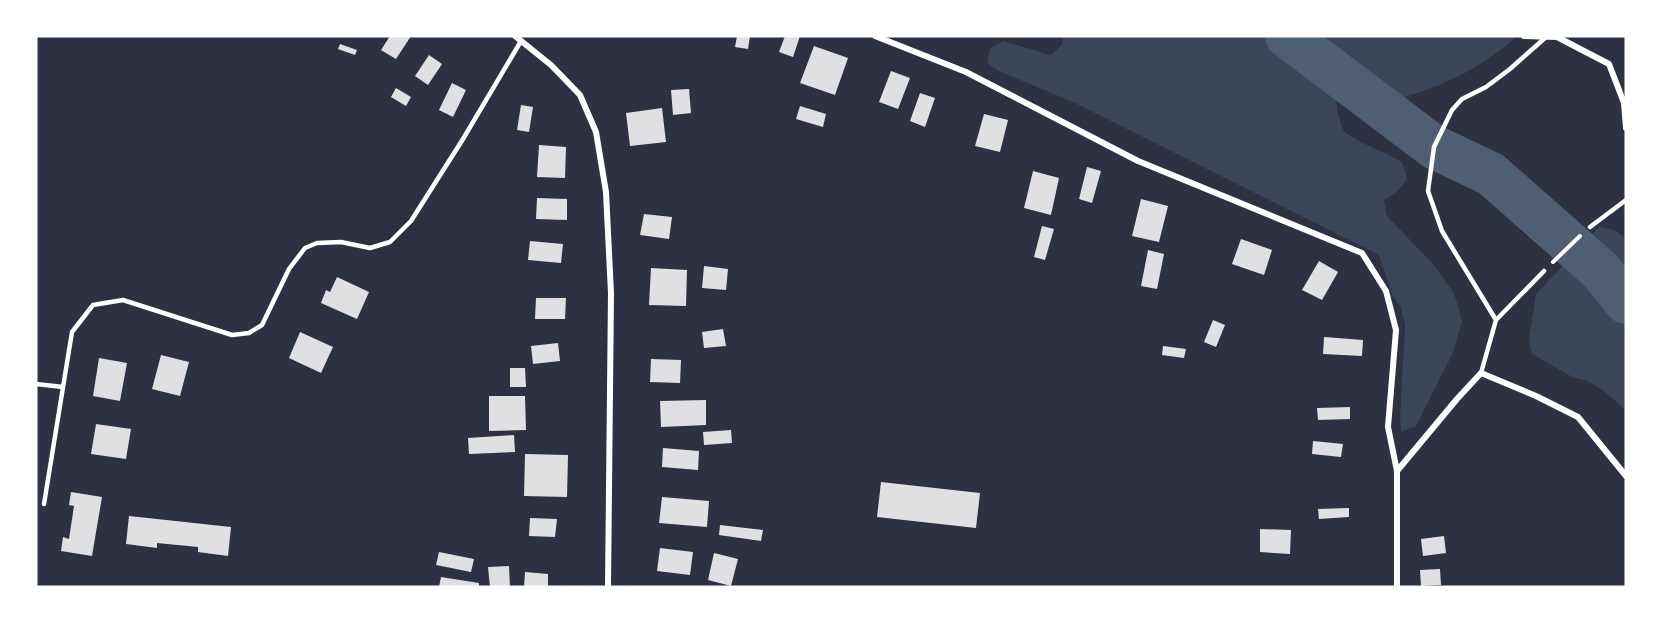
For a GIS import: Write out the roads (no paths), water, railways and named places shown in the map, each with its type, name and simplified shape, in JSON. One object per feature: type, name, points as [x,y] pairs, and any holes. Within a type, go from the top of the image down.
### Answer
[{"type":"street","points":[[875,36],[966,72],[1138,161],[1362,253],[1386,291],[1396,330],[1388,427],[1397,471],[1397,587]]},
{"type":"street","points":[[1524,36],[1545,38],[1558,36],[1610,64],[1624,103],[1626,128]]},
{"type":"street","points":[[518,37],[551,65],[580,95],[596,132],[606,192],[611,293],[608,587]]},
{"type":"street","points":[[1397,471],[1481,373],[1578,417],[1626,476]]},
{"type":"lane","points":[[44,504],[72,332],[93,305],[123,300],[232,335],[249,333],[262,325],[289,269],[305,248],[317,243],[341,242],[370,248],[390,242],[411,221],[463,139],[518,37]]},
{"type":"lane","points":[[1496,320],[1442,231],[1428,190],[1434,147],[1452,110],[1462,99],[1486,87],[1545,38]]},
{"type":"lane","points":[[1590,226],[1626,200]]},
{"type":"lane","points":[[1481,373],[1496,320],[1544,271]]},
{"type":"lane","points":[[36,384],[63,387]]},
{"type":"waterway","points":[[1287,36],[1434,147],[1491,174],[1601,271],[1626,302]]}]
